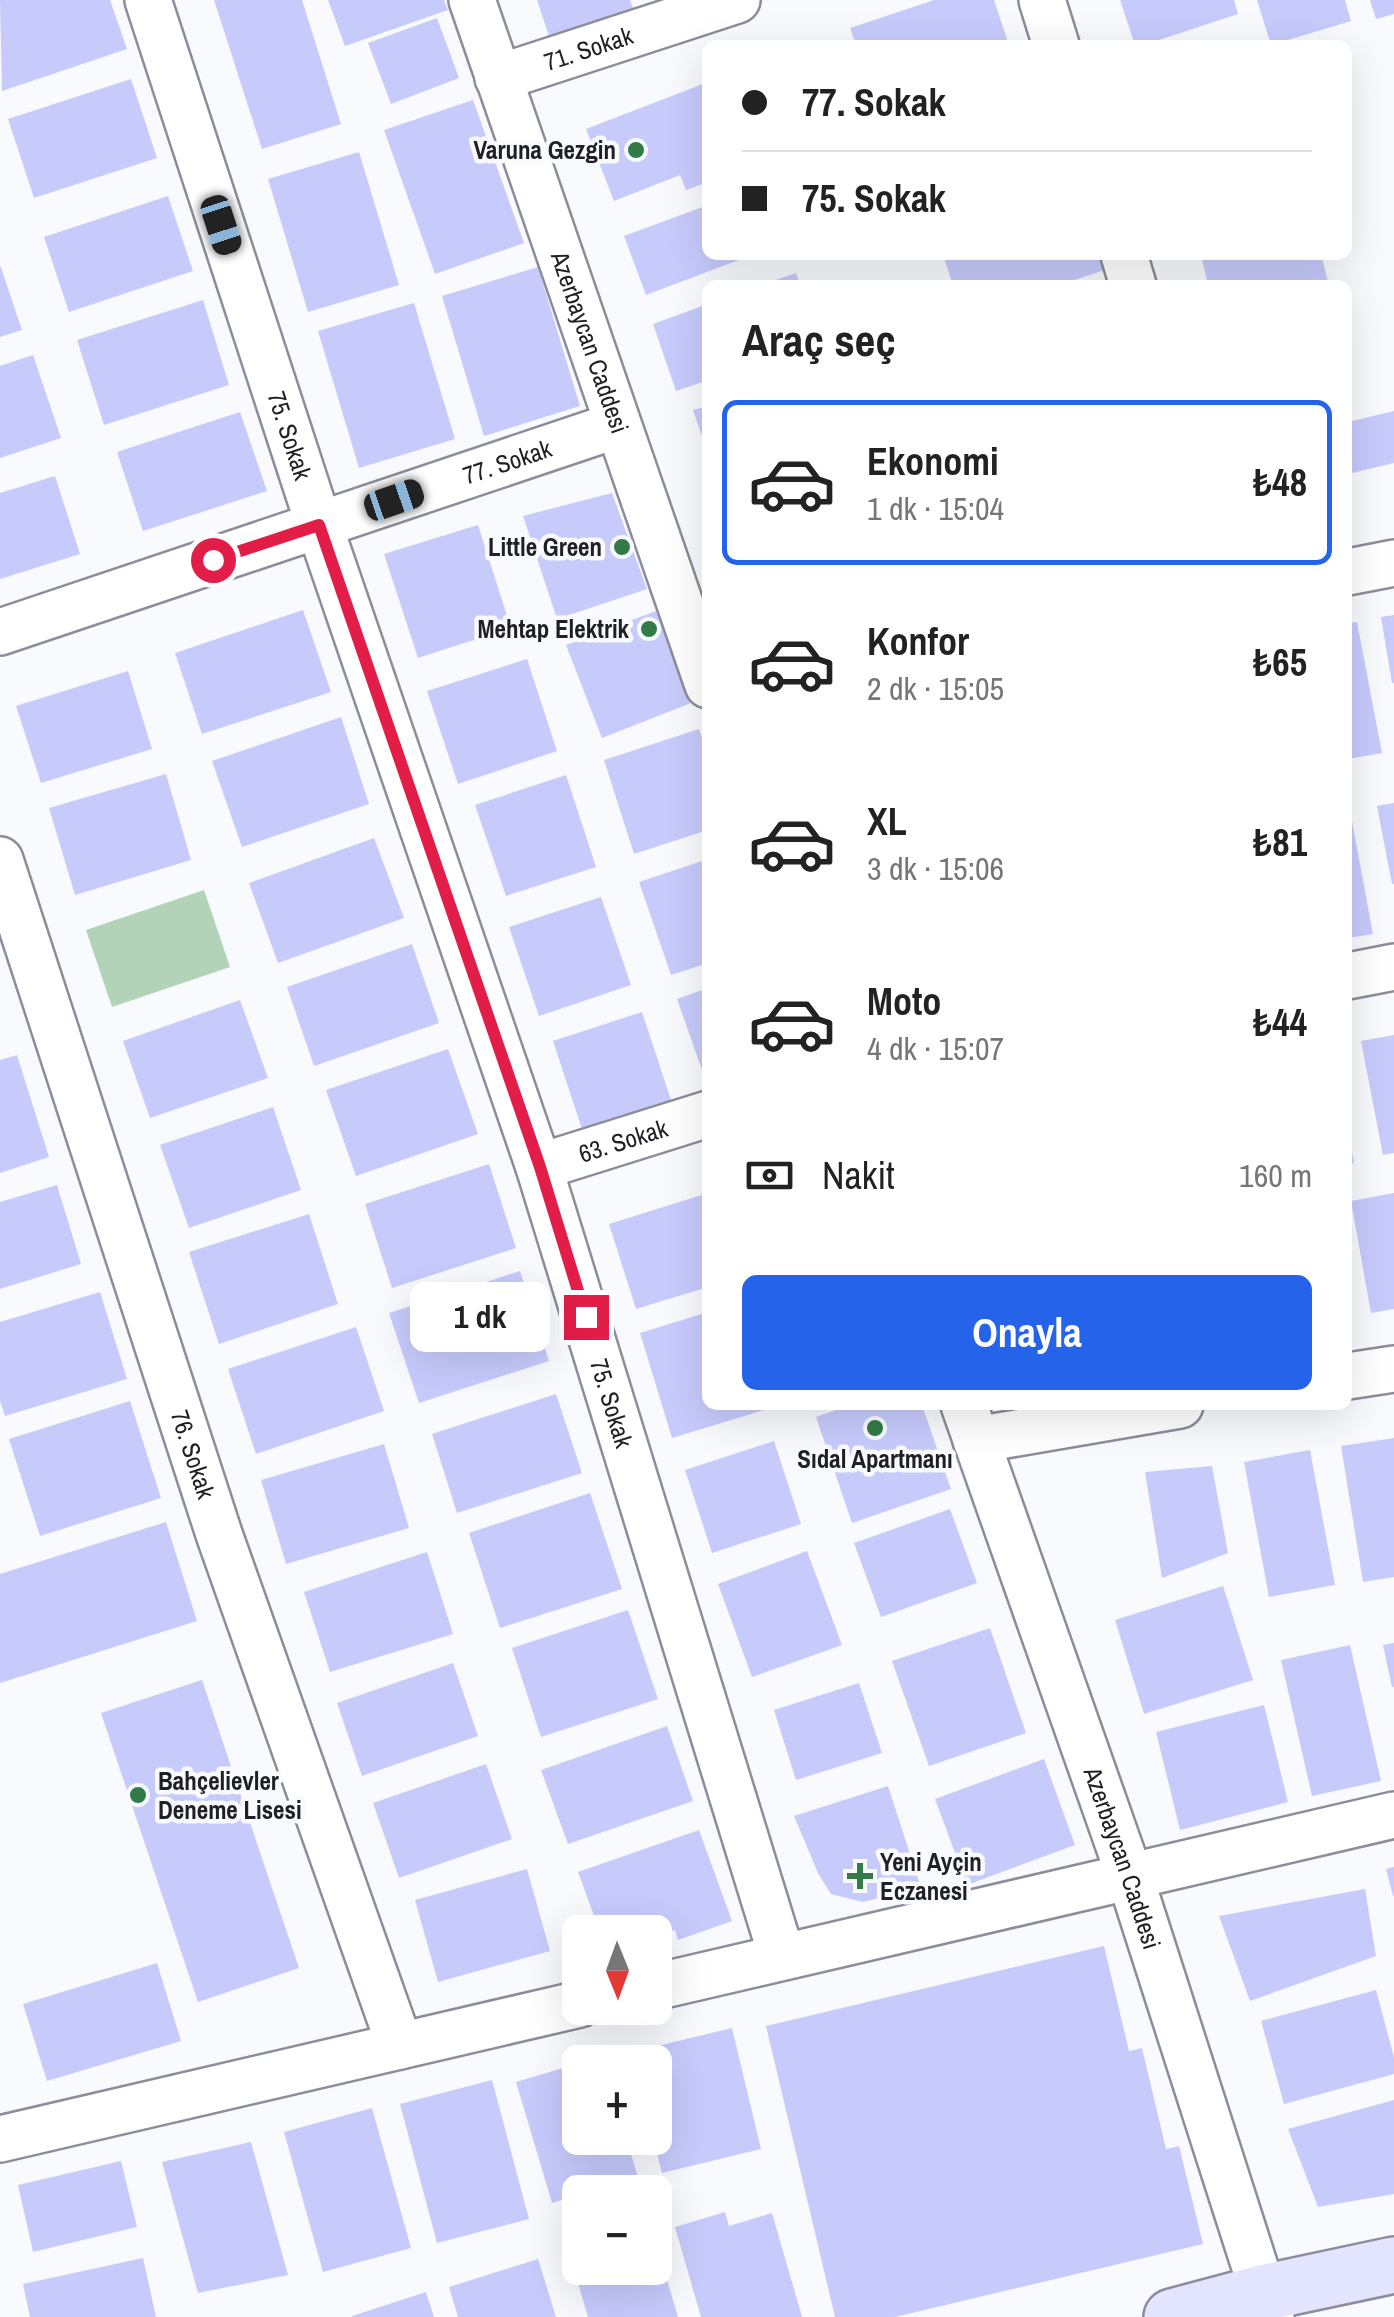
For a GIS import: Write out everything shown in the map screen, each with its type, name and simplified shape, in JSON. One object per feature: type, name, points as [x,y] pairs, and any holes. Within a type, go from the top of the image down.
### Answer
[{"type":"main road","points":[[1172,2317],[1267,2305],[1394,2265]]},
{"type":"street","name":"75. Sokak","points":[[148,0],[319,525],[540,1167],[782,1957]]},
{"type":"street","name":"Azerbaycan Caddesi","points":[[472,0],[702,668]]},
{"type":"street","name":"71. Sokak","points":[[498,78],[737,0]]},
{"type":"street","points":[[1042,0],[1054,40]]},
{"type":"street","name":"77. Sokak","points":[[0,632],[617,425]]},
{"type":"street","points":[[1352,571],[1394,563]]},
{"type":"street","name":"76. Sokak","points":[[0,860],[220,1534],[400,2046]]},
{"type":"street","points":[[1352,975],[1394,967]]},
{"type":"street","name":"63. Sokak","points":[[540,1167],[702,1116]]},
{"type":"street","points":[[1352,1375],[1394,1368]]},
{"type":"street","points":[[969,1422],[1118,1410]]},
{"type":"street","name":"Azerbaycan Caddesi","points":[[969,1422],[1130,1877],[1267,2305]]},
{"type":"street","points":[[672,1982],[1394,1816]]},
{"type":"street","points":[[0,2139],[562,2008]]},
{"type":"green space","points":[[204,890],[230,967],[112,1007],[86,930]]},
{"type":"building","points":[[0,0],[110,0],[127,49],[2,91]]},
{"type":"building","points":[[214,0],[302,0],[341,124],[262,149]]},
{"type":"building","points":[[328,0],[444,0],[448,10],[345,46]]},
{"type":"building","points":[[537,0],[630,0],[633,8],[549,36]]},
{"type":"building","points":[[934,0],[994,0],[1007,40],[854,40],[850,28]]},
{"type":"building","points":[[1120,0],[1234,0],[1238,14],[1159,40],[1133,40]]},
{"type":"building","points":[[1257,0],[1345,0],[1351,21],[1288,40],[1269,40]]},
{"type":"building","points":[[1370,0],[1394,0],[1394,14],[1376,19]]},
{"type":"building","points":[[437,18],[459,78],[391,104],[368,43]]},
{"type":"building","points":[[131,79],[157,158],[34,198],[8,119]]},
{"type":"building","points":[[702,84],[702,184],[686,190],[680,175],[614,201],[586,129]]},
{"type":"building","points":[[473,100],[524,243],[435,274],[384,130]]},
{"type":"building","points":[[359,152],[399,285],[308,312],[268,179]]},
{"type":"building","points":[[168,196],[193,271],[69,312],[44,237]]},
{"type":"building","points":[[702,207],[702,260],[739,260],[646,295],[624,236]]},
{"type":"building","points":[[945,260],[1108,260],[1111,268],[1074,280],[951,280]]},
{"type":"building","points":[[1202,260],[1322,260],[1328,280],[1207,280]]},
{"type":"building","points":[[0,265],[22,330],[0,337]]},
{"type":"building","points":[[538,267],[580,406],[484,436],[442,296]]},
{"type":"building","points":[[796,273],[798,280],[776,280]]},
{"type":"building","points":[[203,300],[229,385],[104,425],[77,340]]},
{"type":"building","points":[[414,303],[455,439],[359,468],[318,331]]},
{"type":"building","points":[[702,306],[702,382],[676,391],[653,324]]},
{"type":"building","points":[[33,355],[61,438],[0,458],[0,366]]},
{"type":"building","points":[[702,408],[702,436],[693,410]]},
{"type":"building","points":[[1394,411],[1394,463],[1352,473],[1352,421]]},
{"type":"building","points":[[240,412],[267,491],[143,531],[117,452]]},
{"type":"building","points":[[55,476],[80,554],[0,579],[0,493]]},
{"type":"building","points":[[612,493],[647,589],[557,619],[523,516]]},
{"type":"building","points":[[478,525],[511,628],[418,658],[384,554]]},
{"type":"building","points":[[303,610],[331,692],[202,734],[175,653]]},
{"type":"building","points":[[656,611],[691,703],[602,738],[566,645]]},
{"type":"building","points":[[1394,615],[1394,683],[1392,683],[1381,617]]},
{"type":"building","points":[[1357,622],[1382,753],[1352,758],[1352,623]]},
{"type":"building","points":[[527,659],[557,751],[458,784],[427,691]]},
{"type":"building","points":[[128,671],[152,749],[41,783],[16,706]]},
{"type":"building","points":[[341,717],[369,804],[242,847],[212,761]]},
{"type":"building","points":[[699,729],[702,832],[634,854],[604,760]]},
{"type":"building","points":[[166,774],[191,860],[75,895],[49,808]]},
{"type":"building","points":[[566,775],[596,867],[506,896],[475,805]]},
{"type":"building","points":[[1394,803],[1394,884],[1392,884],[1377,806]]},
{"type":"building","points":[[1352,821],[1373,934],[1352,937]]},
{"type":"building","points":[[374,838],[404,918],[278,963],[249,883]]},
{"type":"building","points":[[702,861],[702,965],[671,975],[639,882]]},
{"type":"building","points":[[601,897],[631,985],[539,1016],[509,927]]},
{"type":"building","points":[[412,944],[439,1023],[314,1066],[287,987]]},
{"type":"building","points":[[702,990],[702,1070],[677,999]]},
{"type":"building","points":[[240,1000],[268,1078],[150,1118],[123,1041]]},
{"type":"building","points":[[642,1012],[671,1100],[582,1129],[553,1041]]},
{"type":"building","points":[[1394,1035],[1394,1153],[1383,1155],[1361,1041]]},
{"type":"building","points":[[448,1049],[478,1134],[356,1176],[326,1090]]},
{"type":"building","points":[[17,1055],[49,1157],[0,1173],[0,1060]]},
{"type":"building","points":[[273,1107],[301,1190],[189,1228],[160,1145]]},
{"type":"building","points":[[489,1164],[516,1248],[392,1288],[365,1204]]},
{"type":"building","points":[[57,1185],[81,1264],[0,1289],[0,1202]]},
{"type":"building","points":[[1394,1193],[1394,1309],[1371,1313],[1352,1201]]},
{"type":"building","points":[[702,1195],[702,1289],[636,1309],[609,1224]]},
{"type":"building","points":[[309,1214],[338,1304],[219,1344],[189,1252]]},
{"type":"building","points":[[520,1271],[549,1361],[419,1403],[389,1313]]},
{"type":"building","points":[[100,1292],[127,1379],[5,1416],[0,1401],[0,1322]]},
{"type":"building","points":[[702,1314],[702,1410],[764,1410],[672,1438],[640,1333]]},
{"type":"building","points":[[356,1327],[384,1411],[256,1454],[228,1369]]},
{"type":"building","points":[[556,1394],[582,1473],[457,1513],[432,1434]]},
{"type":"building","points":[[130,1401],[161,1498],[40,1536],[9,1439]]},
{"type":"building","points":[[836,1410],[924,1410],[951,1489],[852,1523],[816,1417]]},
{"type":"building","points":[[1394,1438],[1394,1577],[1363,1582],[1341,1446]]},
{"type":"building","points":[[774,1441],[801,1524],[712,1553],[685,1470]]},
{"type":"building","points":[[384,1444],[409,1528],[286,1564],[261,1480]]},
{"type":"building","points":[[1310,1450],[1335,1585],[1269,1597],[1244,1462]]},
{"type":"building","points":[[1212,1466],[1228,1553],[1162,1578],[1145,1472]]},
{"type":"building","points":[[590,1493],[622,1589],[500,1628],[469,1533]]},
{"type":"building","points":[[950,1509],[977,1583],[881,1617],[854,1543]]},
{"type":"building","points":[[166,1522],[197,1621],[0,1683],[0,1574]]},
{"type":"building","points":[[807,1551],[842,1645],[752,1677],[718,1584]]},
{"type":"building","points":[[427,1552],[453,1634],[330,1672],[304,1592]]},
{"type":"building","points":[[1223,1586],[1253,1680],[1144,1714],[1115,1620]]},
{"type":"building","points":[[628,1610],[658,1699],[541,1737],[512,1648]]},
{"type":"building","points":[[990,1628],[1026,1733],[929,1766],[892,1661]]},
{"type":"building","points":[[1394,1643],[1394,1687],[1392,1687],[1383,1645]]},
{"type":"building","points":[[1350,1645],[1381,1781],[1312,1796],[1281,1660]]},
{"type":"building","points":[[453,1663],[478,1736],[362,1776],[337,1703]]},
{"type":"building","points":[[202,1680],[299,1968],[198,2002],[101,1713]]},
{"type":"building","points":[[859,1683],[882,1753],[796,1780],[774,1710]]},
{"type":"building","points":[[1264,1705],[1288,1802],[1180,1830],[1156,1732]]},
{"type":"building","points":[[667,1726],[693,1801],[568,1844],[541,1770]]},
{"type":"building","points":[[1044,1759],[1075,1845],[967,1885],[935,1799]]},
{"type":"building","points":[[486,1764],[512,1839],[399,1878],[373,1803]]},
{"type":"building","points":[[888,1786],[921,1888],[863,1902],[831,1894],[794,1816]]},
{"type":"building","points":[[699,1830],[732,1921],[678,1940],[675,1930],[672,1931],[672,1915],[594,1915],[578,1872]]},
{"type":"building","points":[[1394,1867],[1394,1896],[1393,1896],[1386,1869]]},
{"type":"building","points":[[527,1869],[550,1951],[438,1982],[415,1900]]},
{"type":"building","points":[[1365,1889],[1376,1956],[1250,2001],[1219,1916]]},
{"type":"building","points":[[1104,1946],[1129,2051],[1142,2048],[1166,2149],[1179,2146],[1203,2244],[895,2317],[835,2317],[766,2026]]},
{"type":"building","points":[[157,1963],[181,2041],[47,2081],[23,2004]]},
{"type":"building","points":[[1376,1990],[1394,2057],[1394,2074],[1284,2104],[1261,2021]]},
{"type":"building","points":[[732,2028],[761,2149],[662,2173],[657,2155],[672,2155],[672,2045],[661,2045]]},
{"type":"building","points":[[562,2068],[562,2155],[631,2155],[637,2175],[562,2175],[562,2200],[552,2203],[516,2082]]},
{"type":"building","points":[[492,2080],[529,2219],[437,2243],[400,2104]]},
{"type":"building","points":[[1394,2100],[1394,2194],[1318,2207],[1288,2129]]},
{"type":"building","points":[[372,2108],[411,2248],[323,2272],[284,2132]]},
{"type":"building","points":[[251,2142],[288,2275],[198,2293],[162,2162]]},
{"type":"building","points":[[121,2161],[137,2227],[33,2252],[18,2185]]},
{"type":"building","points":[[725,2212],[729,2226],[772,2213],[802,2317],[701,2317],[675,2227]]},
{"type":"building","points":[[143,2258],[156,2317],[30,2317],[23,2284]]},
{"type":"building","points":[[538,2259],[556,2317],[458,2317],[449,2287]]},
{"type":"building","points":[[578,2285],[669,2285],[678,2317],[588,2317]]},
{"type":"building","points":[[426,2292],[434,2317],[352,2317],[352,2316]]},
{"type":"place","name":"Varuna Gezgin","points":[[636,150]]},
{"type":"place","name":"Little Green","points":[[622,547]]},
{"type":"place","name":"Mehtap Elektrik","points":[[649,629]]},
{"type":"place","name":"Sıdal Apartmanı","points":[[875,1428]]},
{"type":"place","name":"Bahçelievler Deneme Lisesi","points":[[138,1795]]},
{"type":"place","name":"Yeni Ayçin Eczanesi","points":[[860,1876]]},
{"type":"route","points":[[213,560],[319,525],[540,1167],[586,1317]]}]
